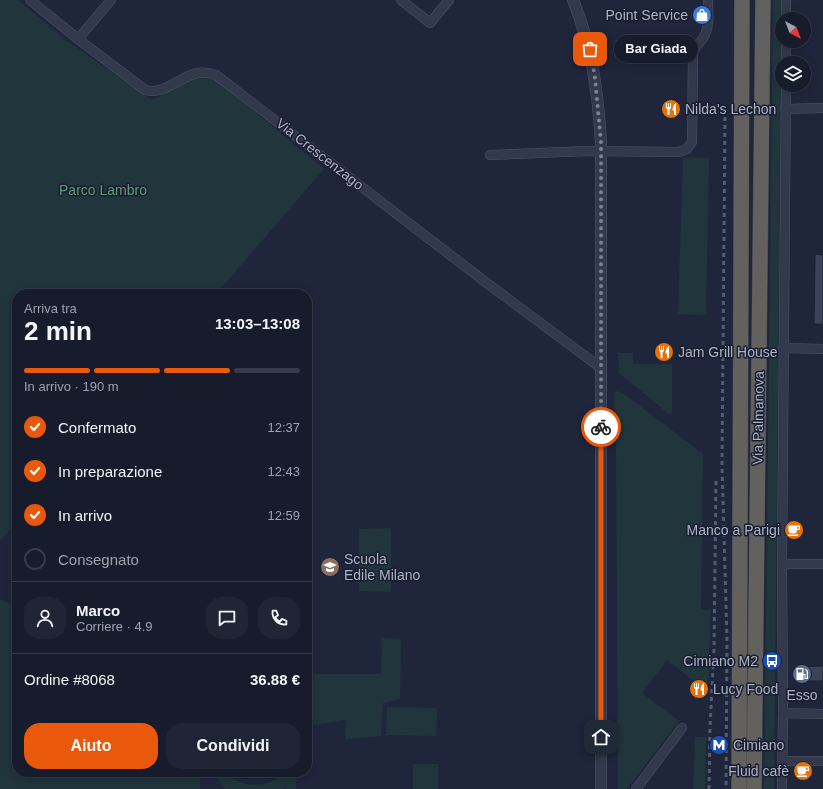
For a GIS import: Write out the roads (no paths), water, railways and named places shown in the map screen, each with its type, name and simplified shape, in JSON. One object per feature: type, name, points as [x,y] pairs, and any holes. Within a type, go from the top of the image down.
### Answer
[{"type":"highway","name":"Via Palmanova","points":[[739,789],[742,0]]},
{"type":"highway","name":"Via Palmanova","points":[[754,789],[763,0]]},
{"type":"street","name":"Via Crescenzago","points":[[30,0],[137,86],[149,91],[162,90],[183,78],[200,72],[216,75],[483,280],[601,368]]},
{"type":"street","points":[[78,39],[110,0]]},
{"type":"street","points":[[401,0],[429,23],[432,22],[449,0]]},
{"type":"street","points":[[573,0],[585,32],[593,63],[601,151],[601,789]]},
{"type":"street","points":[[490,155],[601,151],[679,152],[690,147],[692,142],[693,54],[707,28],[708,0]]},
{"type":"street","points":[[786,0],[786,12]]},
{"type":"street","name":"Via Palmanova","points":[[782,789],[783,348],[786,92]]},
{"type":"street","points":[[785,109],[823,108]]},
{"type":"street","points":[[783,348],[823,349]]},
{"type":"street","points":[[782,564],[823,564]]},
{"type":"street","points":[[783,713],[823,714]]},
{"type":"street","points":[[636,789],[682,728]]},
{"type":"street","points":[[783,761],[823,762]]},
{"type":"railway","points":[[725,117],[722,465],[727,640],[726,789]]},
{"type":"railway","points":[[709,789],[710,727],[714,650],[716,481]]},
{"type":"place","name":"Point Service","points":[[702,15]]},
{"type":"place","name":"Bar Giada","points":[[590,49]]},
{"type":"place","name":"Nilda's Lechon","points":[[671,109]]},
{"type":"place","name":"Jam Grill House","points":[[664,352]]},
{"type":"place","name":"Manco a Parigi","points":[[794,530]]},
{"type":"place","name":"Scuola Edile Milano","points":[[330,567]]},
{"type":"place","name":"Cimiano M2","points":[[772,661]]},
{"type":"place","name":"Esso","points":[[802,674]]},
{"type":"place","name":"Lucy Food","points":[[699,689]]},
{"type":"place","name":"Cimiano","points":[[719,745]]},
{"type":"place","name":"Fluid cafè","points":[[803,771]]},
{"type":"park label","name":"Parco Lambro","points":[[103,190]]}]
